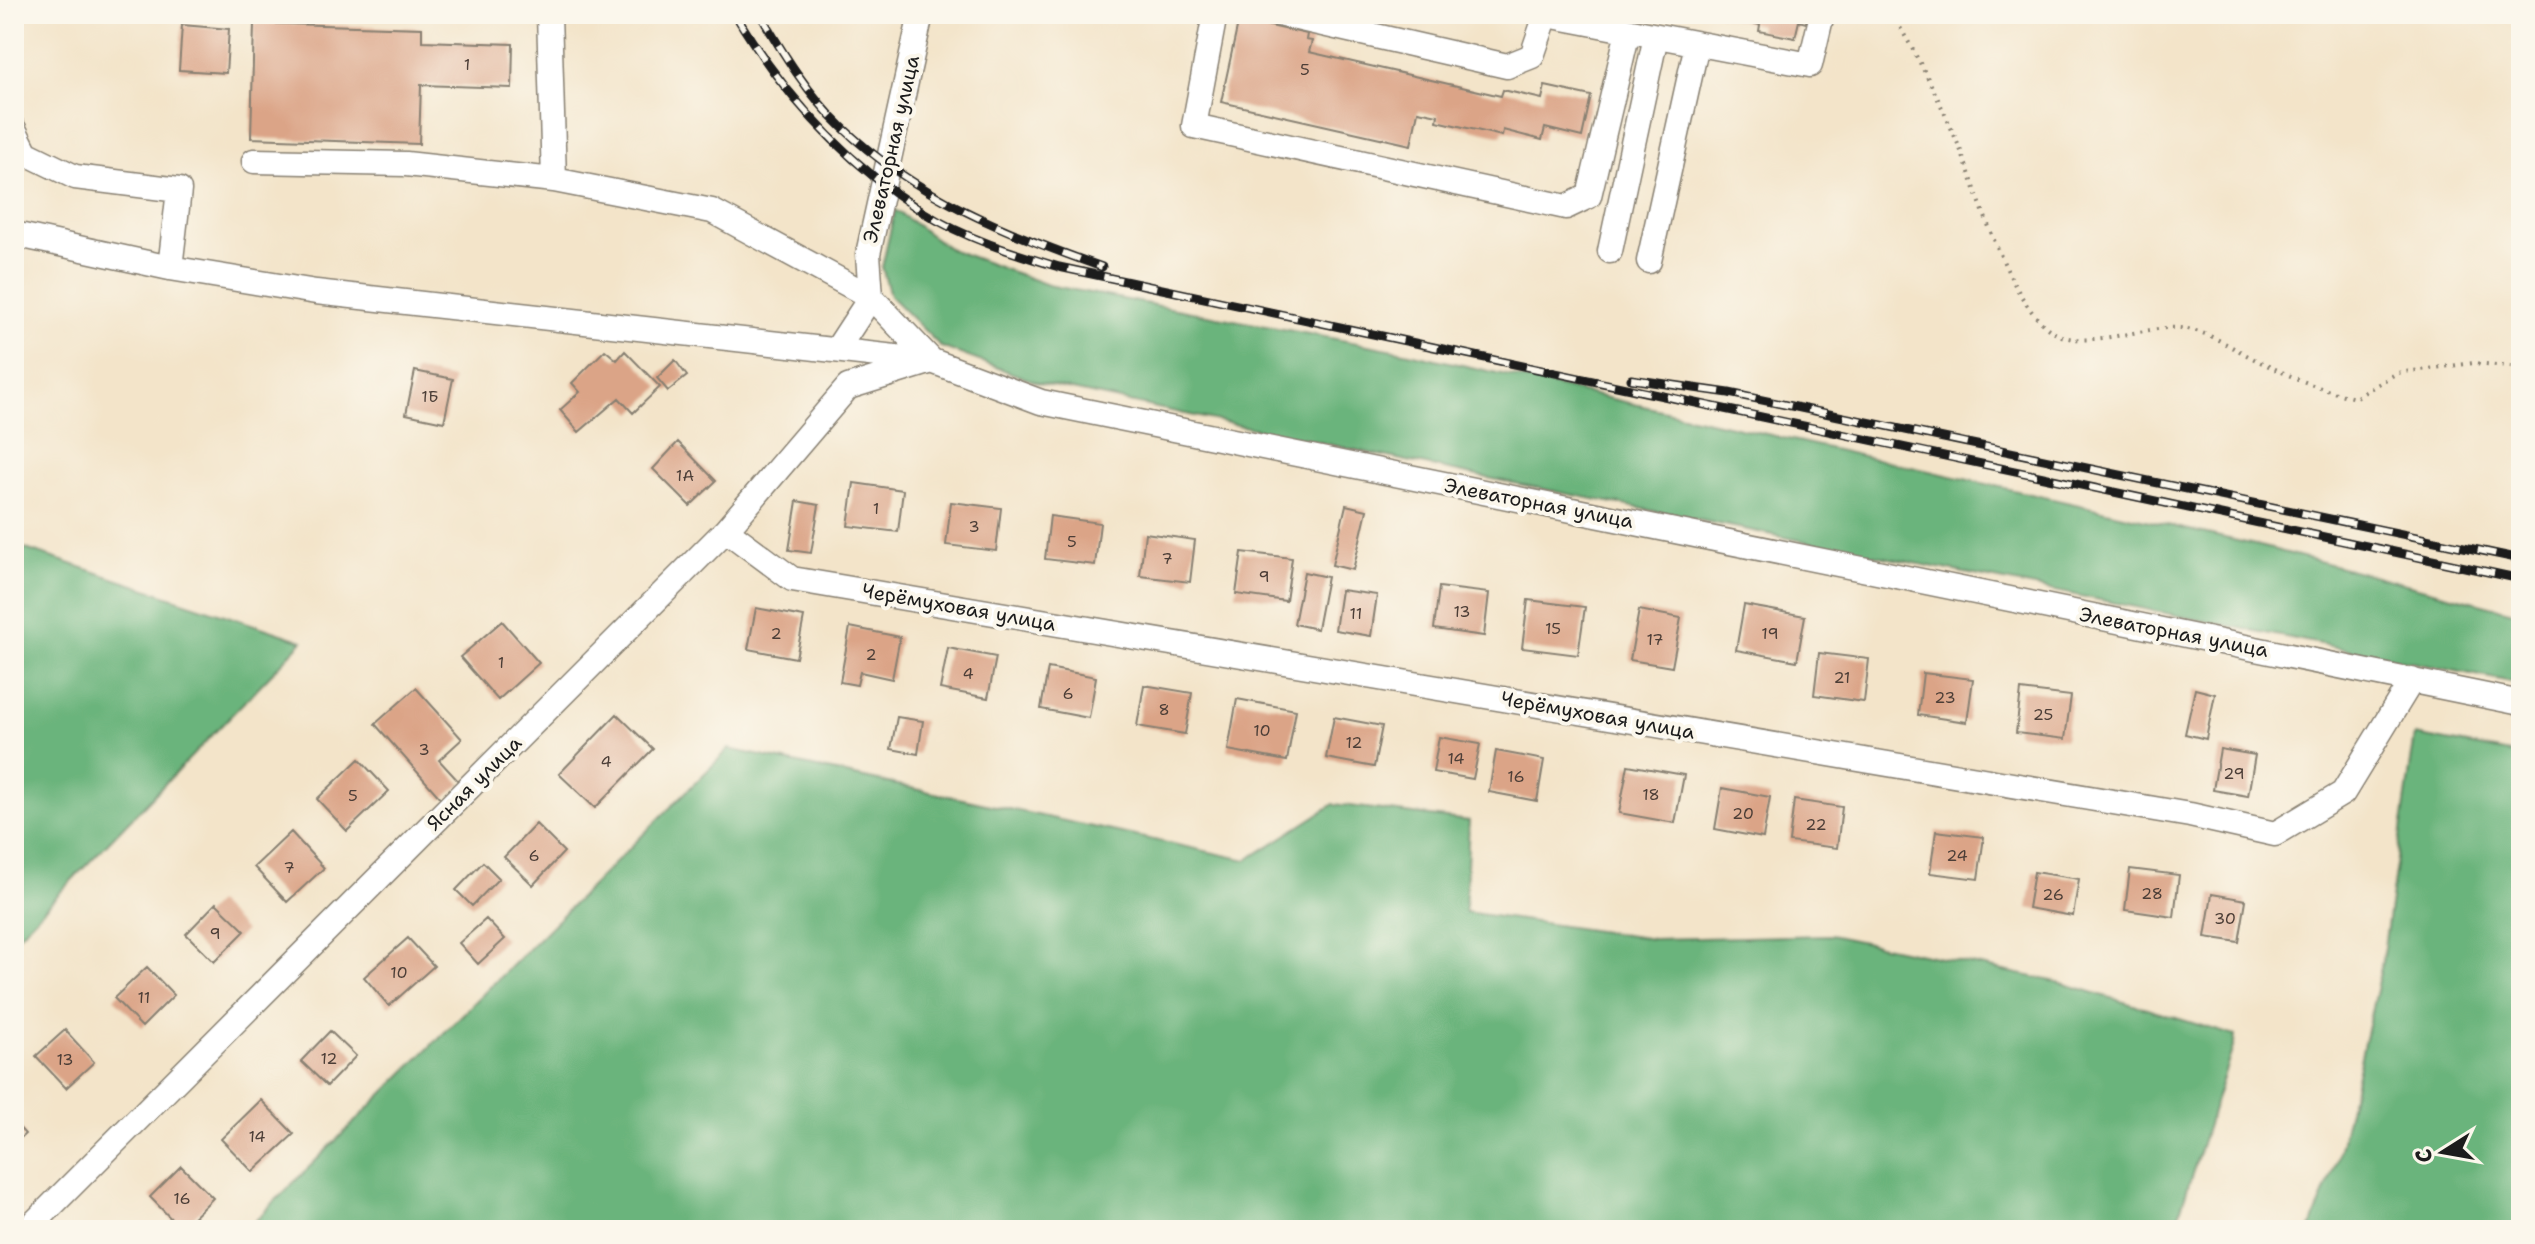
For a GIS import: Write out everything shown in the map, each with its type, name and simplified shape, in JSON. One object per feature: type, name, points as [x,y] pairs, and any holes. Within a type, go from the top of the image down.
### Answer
[{"type":"street","points":[[549,14],[554,180]]},
{"type":"street","name":"Элеваторная улица","points":[[921,14],[868,254],[871,297],[932,361],[1041,402],[2521,703]]},
{"type":"street","points":[[1215,14],[1194,126],[1566,207],[1589,196],[1628,31]]},
{"type":"street","points":[[1279,14],[1507,66],[1532,56],[1544,14],[1810,65],[1822,14]]},
{"type":"street","points":[[1610,251],[1656,36]]},
{"type":"street","points":[[1649,261],[1697,44]]},
{"type":"street","points":[[14,129],[26,153],[75,177],[179,190],[170,268]]},
{"type":"street","points":[[254,161],[406,164],[554,180],[712,211],[871,297],[837,349]]},
{"type":"street","points":[[14,234],[170,268],[316,292],[932,361]]},
{"type":"street","name":"Ясная улица","points":[[27,1230],[726,530],[848,387],[932,361]]},
{"type":"street","name":"Черёмуховая улица","points":[[726,530],[792,579],[2175,812],[2275,834],[2343,793],[2412,680]]},
{"type":"path","points":[[1892,14],[1921,60],[1959,147],[2003,265],[2032,311],[2059,335],[2102,339],[2180,328],[2213,338],[2322,390],[2355,398],[2397,373],[2473,363],[2521,367]]},
{"type":"green space","points":[[895,210],[950,249],[1048,285],[1405,352],[2264,547],[2521,614],[2521,684],[1468,474],[1039,383],[941,347],[890,296],[882,267]]},
{"type":"green space","points":[[14,545],[303,641],[14,940]]},
{"type":"green space","points":[[2415,735],[2521,755],[2521,1230],[2310,1230],[2338,1158],[2381,968]]},
{"type":"green space","points":[[729,749],[1247,860],[1334,804],[1469,821],[1465,912],[1653,939],[1830,935],[2062,983],[2235,1036],[2234,1044],[2174,1230],[246,1230]]},
{"type":"building","points":[[1715,14],[1808,14],[1806,23],[1799,21],[1795,38],[1759,31],[1760,25]]},
{"type":"building","points":[[1239,19],[1307,34],[1306,40],[1312,41],[1309,52],[1501,96],[1503,90],[1542,99],[1545,86],[1591,96],[1582,137],[1545,128],[1542,140],[1503,130],[1502,136],[1437,121],[1438,115],[1418,111],[1411,145],[1221,102]]},
{"type":"building","points":[[254,23],[422,28],[422,41],[513,44],[512,88],[421,85],[419,144],[251,138]]},
{"type":"building","points":[[182,25],[229,29],[226,73],[179,70]]},
{"type":"building","points":[[605,350],[617,360],[625,351],[660,387],[633,413],[619,398],[579,432],[560,410],[580,392],[572,383]]},
{"type":"building","points":[[675,360],[687,376],[668,391],[657,378]]},
{"type":"building","points":[[415,371],[453,379],[444,422],[406,414]]},
{"type":"building","points":[[678,442],[716,481],[690,506],[653,469]]},
{"type":"building","points":[[854,483],[903,490],[898,532],[848,526]]},
{"type":"building","points":[[797,501],[819,505],[811,553],[789,550]]},
{"type":"building","points":[[951,502],[1001,508],[996,551],[946,545]]},
{"type":"building","points":[[1346,505],[1367,510],[1353,570],[1332,565]]},
{"type":"building","points":[[1050,516],[1100,523],[1095,565],[1045,559]]},
{"type":"building","points":[[1145,533],[1195,540],[1190,582],[1140,576]]},
{"type":"building","points":[[1242,552],[1292,558],[1286,601],[1236,594]]},
{"type":"building","points":[[1304,572],[1327,577],[1317,629],[1294,624]]},
{"type":"building","points":[[1439,587],[1489,593],[1484,636],[1434,629]]},
{"type":"building","points":[[1341,590],[1377,595],[1371,636],[1335,630]]},
{"type":"building","points":[[1528,600],[1585,607],[1578,655],[1522,648]]},
{"type":"building","points":[[1744,605],[1805,616],[1797,661],[1736,650]]},
{"type":"building","points":[[756,608],[804,617],[796,658],[748,649]]},
{"type":"building","points":[[1639,610],[1681,618],[1672,667],[1630,660]]},
{"type":"building","points":[[502,621],[539,663],[498,700],[460,657]]},
{"type":"building","points":[[850,627],[900,637],[892,679],[860,672],[857,685],[840,682]]},
{"type":"building","points":[[948,648],[996,657],[988,698],[940,689]]},
{"type":"building","points":[[1819,653],[1869,659],[1864,702],[1814,695]]},
{"type":"building","points":[[1048,668],[1096,677],[1089,718],[1041,709]]},
{"type":"building","points":[[1923,673],[1973,679],[1967,722],[1918,715]]},
{"type":"building","points":[[1144,685],[1192,693],[1185,734],[1137,726]]},
{"type":"building","points":[[416,688],[462,739],[439,760],[461,784],[442,800],[375,724]]},
{"type":"building","points":[[2195,689],[2215,694],[2206,739],[2185,734]]},
{"type":"building","points":[[2021,690],[2071,696],[2065,739],[2016,733]]},
{"type":"building","points":[[1237,699],[1296,710],[1287,761],[1228,750]]},
{"type":"building","points":[[617,714],[653,749],[595,808],[559,774]]},
{"type":"building","points":[[897,717],[923,721],[918,754],[891,749]]},
{"type":"building","points":[[1334,717],[1382,726],[1374,767],[1326,758]]},
{"type":"building","points":[[1439,737],[1480,744],[1473,779],[1433,772]]},
{"type":"building","points":[[2220,749],[2255,755],[2248,796],[2213,790]]},
{"type":"building","points":[[1496,751],[1544,760],[1537,801],[1489,792]]},
{"type":"building","points":[[359,759],[389,791],[347,831],[317,799]]},
{"type":"building","points":[[1628,765],[1684,775],[1675,823],[1619,813]]},
{"type":"building","points":[[1722,788],[1770,797],[1763,838],[1715,829]]},
{"type":"building","points":[[1794,800],[1842,807],[1837,848],[1789,842]]},
{"type":"building","points":[[536,824],[564,852],[533,885],[504,857]]},
{"type":"building","points":[[1936,831],[1984,837],[1978,879],[1930,873]]},
{"type":"building","points":[[291,832],[324,868],[287,902],[254,867]]},
{"type":"building","points":[[483,862],[499,878],[472,906],[456,890]]},
{"type":"building","points":[[2130,869],[2179,875],[2174,917],[2125,910]]},
{"type":"building","points":[[2034,872],[2079,879],[2073,916],[2028,908]]},
{"type":"building","points":[[2212,894],[2246,900],[2239,942],[2205,937]]},
{"type":"building","points":[[216,903],[245,931],[214,962],[186,934]]},
{"type":"building","points":[[486,919],[505,939],[478,964],[459,943]]},
{"type":"building","points":[[408,938],[434,966],[389,1006],[364,977]]},
{"type":"building","points":[[147,967],[174,995],[142,1027],[114,998]]},
{"type":"building","points":[[65,1030],[94,1062],[66,1088],[36,1056]]},
{"type":"building","points":[[330,1031],[356,1056],[327,1086],[301,1061]]},
{"type":"building","points":[[261,1100],[294,1134],[253,1172],[221,1139]]},
{"type":"building","points":[[14,1122],[25,1134],[14,1144]]},
{"type":"building","points":[[181,1166],[213,1198],[181,1229],[150,1197]]},
{"type":"railway","points":[[735,14],[795,98],[817,124],[867,171],[939,221],[1024,256],[1059,267],[2521,579]]},
{"type":"railway","points":[[760,14],[818,102],[870,152],[900,174],[964,211],[1102,267]]},
{"type":"railway","points":[[1631,379],[1729,393],[2521,559]]}]
